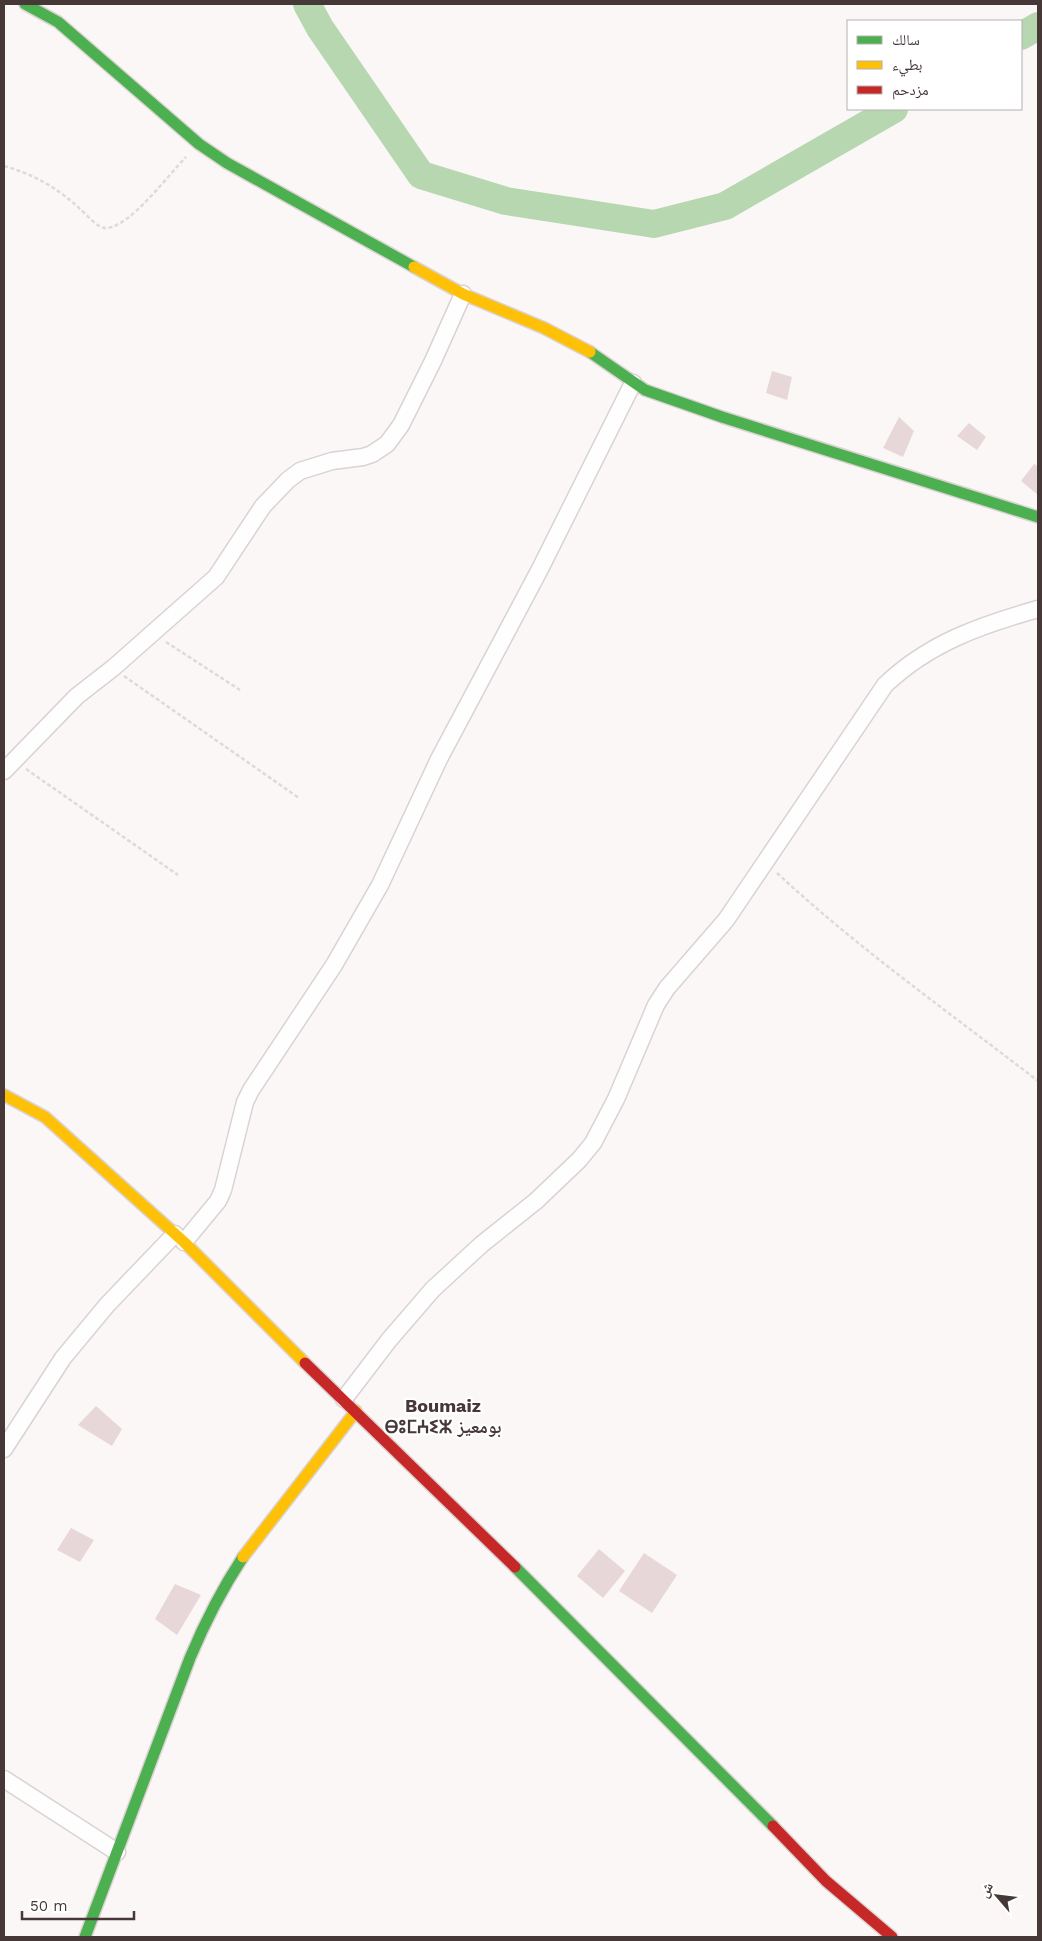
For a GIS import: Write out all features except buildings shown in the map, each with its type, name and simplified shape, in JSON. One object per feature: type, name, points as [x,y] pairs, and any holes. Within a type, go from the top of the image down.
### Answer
[{"type":"street","points":[[25,4],[58,22],[84,42],[199,144],[256,180],[463,294],[544,328],[581,346],[634,383],[656,394],[722,417],[1038,517]]},
{"type":"street","points":[[9,766],[55,716],[113,668],[216,577],[263,506],[288,480],[300,471],[332,461],[364,457],[387,444],[401,425],[463,294]]},
{"type":"street","points":[[4,1449],[63,1358],[107,1305],[218,1201],[224,1190],[245,1102],[251,1090],[334,965],[380,885],[439,759],[540,569],[634,383]]},
{"type":"street","points":[[85,1937],[205,1622],[223,1588],[251,1545],[350,1405],[389,1340],[433,1288],[482,1244],[536,1201],[593,1143],[616,1099],[656,1004],[667,988],[726,920],[885,685],[902,668],[948,640],[1038,609]]},
{"type":"street","points":[[4,1095],[45,1117],[179,1238],[350,1405],[826,1881],[892,1937]]},
{"type":"street","points":[[4,1779],[117,1852]]},
{"type":"path","points":[[4,166],[45,181],[102,228],[109,228],[127,219],[139,209],[199,144]]},
{"type":"path","points":[[152,633],[240,690]]},
{"type":"path","points":[[113,668],[299,798]]},
{"type":"path","points":[[9,766],[178,875]]},
{"type":"path","points":[[765,862],[808,902],[866,949],[1038,1081]]},
{"type":"waterway","points":[[307,4],[320,28],[421,175],[506,201],[654,224],[725,206],[892,110]]},
{"type":"waterway","points":[[1022,35],[1038,26]]},
{"type":"traffic: fast","points":[[25,4],[58,22],[199,144],[227,163],[414,267]]},
{"type":"traffic: fast","points":[[590,352],[645,390],[722,417],[1038,517]]},
{"type":"traffic: fast","points":[[85,1937],[190,1658],[214,1606],[243,1557]]},
{"type":"traffic: fast","points":[[515,1567],[773,1826]]},
{"type":"traffic: slow","points":[[414,267],[463,294],[544,328],[590,352]]},
{"type":"traffic: slow","points":[[4,1095],[45,1117],[184,1242],[305,1363]]},
{"type":"traffic: slow","points":[[243,1557],[356,1411]]},
{"type":"traffic: jam","points":[[305,1363],[515,1567]]},
{"type":"traffic: jam","points":[[773,1826],[826,1881],[892,1937]]},
{"type":"district","name":"Boumaiz ⴱⵓⵎⵄⵉⵣ بومعيز","points":[[443,1416]]}]
